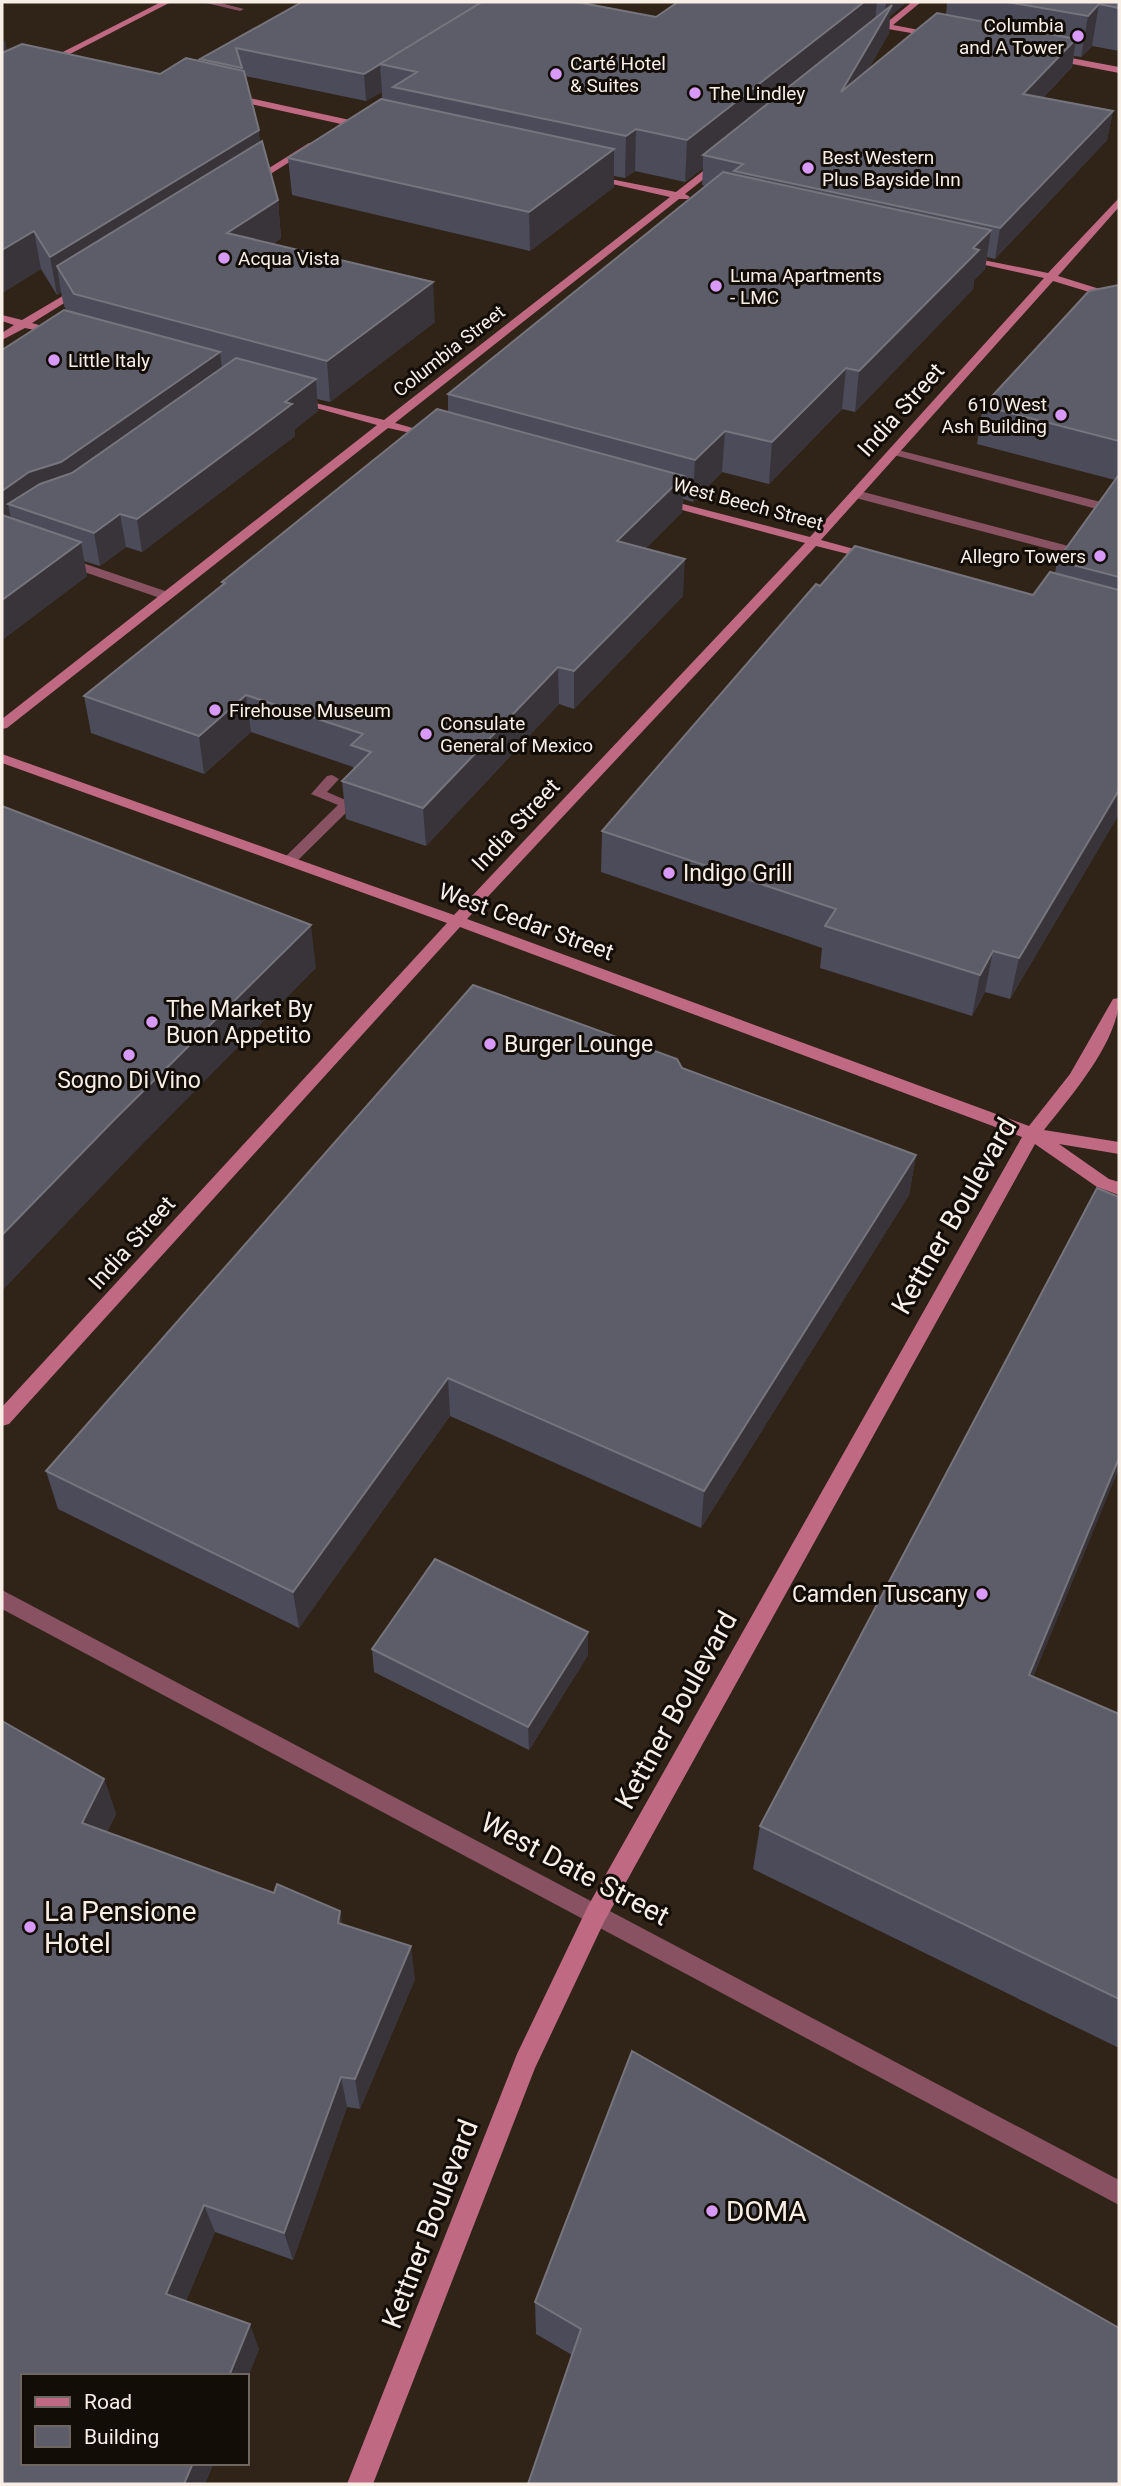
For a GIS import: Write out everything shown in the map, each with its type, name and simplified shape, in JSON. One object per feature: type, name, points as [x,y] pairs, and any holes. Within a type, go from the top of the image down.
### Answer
[{"type":"main road","points":[[2,86],[167,2]]},
{"type":"main road","points":[[861,47],[916,2]]},
{"type":"main road","points":[[864,23],[948,38]]},
{"type":"main road","points":[[35,54],[76,63]]},
{"type":"main road","points":[[1040,55],[1119,70]]},
{"type":"main road","points":[[219,94],[375,128]]},
{"type":"main road","points":[[240,189],[358,116]]},
{"type":"main road","name":"Columbia Street","points":[[2,725],[727,156]]},
{"type":"main road","points":[[587,176],[702,201]]},
{"type":"main road","name":"India Street","points":[[2,1419],[457,921],[813,542],[1119,201]]},
{"type":"main road","points":[[953,255],[1051,277],[1119,298]]},
{"type":"main road","points":[[2,337],[89,283]]},
{"type":"main road","points":[[2,318],[68,336]]},
{"type":"main road","points":[[287,397],[438,439]]},
{"type":"main road","name":"West Beech Street","points":[[646,496],[879,560]]},
{"type":"main road","name":"West Cedar Street","points":[[2,758],[457,921],[1032,1134],[1119,1148]]},
{"type":"main road","name":"Kettner Boulevard","points":[[360,2484],[525,2062],[596,1914],[1032,1134],[1076,1078],[1119,1003]]},
{"type":"main road","name":"West Cedar Street","points":[[1032,1134],[1103,1183],[1119,1189]]},
{"type":"street","points":[[206,2],[240,9]]},
{"type":"street","points":[[894,453],[1112,509]]},
{"type":"street","points":[[856,494],[1072,551]]},
{"type":"street","points":[[54,557],[167,596]]},
{"type":"street","points":[[289,860],[348,804],[318,794],[332,779]]},
{"type":"street","name":"West Date Street","points":[[2,1599],[1119,2193]]},
{"type":"building","points":[[302,2],[482,2],[364,74],[236,48],[242,68],[200,59]]},
{"type":"building","points":[[482,2],[577,2],[656,17],[678,2],[864,2],[687,140],[636,129],[626,136],[393,87],[417,72],[380,64]]},
{"type":"building","points":[[1007,2],[1119,2],[1119,8],[1099,4],[1088,16]]},
{"type":"building","points":[[892,5],[841,92],[937,13],[1076,39],[1023,94],[1113,111],[1000,228],[734,171],[743,164],[703,155]]},
{"type":"building","points":[[22,44],[160,74],[186,58],[244,71],[259,130],[50,257],[34,231],[2,250],[2,53]]},
{"type":"building","points":[[381,99],[614,149],[529,212],[288,158]]},
{"type":"building","points":[[262,141],[278,200],[227,233],[433,282],[327,361],[74,294],[57,266]]},
{"type":"building","points":[[723,172],[991,230],[973,248],[979,250],[859,371],[846,368],[772,442],[725,431],[695,460],[448,394]]},
{"type":"building","name":"610 West Ash Building","points":[[1119,285],[1119,441],[983,406],[1089,291]]},
{"type":"building","points":[[64,310],[220,352],[61,462],[29,472],[2,491],[2,350]]},
{"type":"building","points":[[236,358],[316,379],[285,402],[292,404],[137,519],[120,514],[94,533],[8,504],[40,484],[72,473]]},
{"type":"building","points":[[437,409],[684,476],[617,541],[685,559],[574,671],[558,667],[423,808],[342,781],[371,752],[351,745],[363,734],[246,695],[199,736],[84,696],[225,583],[222,582]]},
{"type":"building","points":[[1118,476],[1119,577],[1057,561]]},
{"type":"building","points":[[2,515],[81,542],[2,600]]},
{"type":"building","points":[[855,546],[1033,595],[1050,572],[1119,590],[1119,790],[1019,958],[993,951],[980,975],[825,926],[836,909],[602,831],[816,584],[820,586]]},
{"type":"building","points":[[2,806],[311,925],[2,1235]]},
{"type":"building","points":[[473,985],[677,1059],[682,1068],[916,1155],[704,1491],[448,1378],[293,1592],[46,1471]]},
{"type":"building","name":"Camden Tuscany","points":[[1097,1188],[1119,1197],[1119,1458],[1029,1675],[1119,1714],[1119,1999],[760,1826]]},
{"type":"building","points":[[435,1559],[588,1632],[528,1727],[372,1649]]},
{"type":"building","points":[[2,1721],[104,1779],[82,1823],[274,1893],[277,1884],[340,1911],[338,1923],[411,1946],[355,2079],[341,2077],[284,2233],[204,2205],[166,2294],[250,2324],[230,2374],[21,2374],[21,2465],[192,2465],[184,2484],[2,2483]]},
{"type":"building","name":"DOMA","points":[[632,2051],[1119,2328],[1119,2484],[528,2484],[581,2329],[535,2302]]},
{"type":"place","name":"Columbia and A Tower","points":[[1078,36]]},
{"type":"place","name":"Carté Hotel & Suites","points":[[556,74]]},
{"type":"place","name":"The Lindley","points":[[695,93]]},
{"type":"place","name":"Best Western Plus Bayside Inn","points":[[808,168]]},
{"type":"place","name":"Acqua Vista","points":[[224,258]]},
{"type":"place","name":"Luma Apartments - LMC","points":[[716,286]]},
{"type":"place","name":"Little Italy","points":[[54,360]]},
{"type":"place","name":"610 West Ash Building","points":[[1061,415]]},
{"type":"place","name":"Allegro Towers","points":[[1100,556]]},
{"type":"place","name":"Firehouse Museum","points":[[215,710]]},
{"type":"place","name":"Consulate General of Mexico","points":[[426,734]]},
{"type":"place","name":"Indigo Grill","points":[[669,873]]},
{"type":"place","name":"The Market By Buon Appetito","points":[[152,1022]]},
{"type":"place","name":"Burger Lounge","points":[[490,1044]]},
{"type":"place","name":"Sogno Di Vino","points":[[129,1055]]},
{"type":"place","name":"Camden Tuscany","points":[[982,1594]]},
{"type":"place","name":"La Pensione Hotel","points":[[30,1927]]},
{"type":"place","name":"DOMA","points":[[712,2211]]}]
